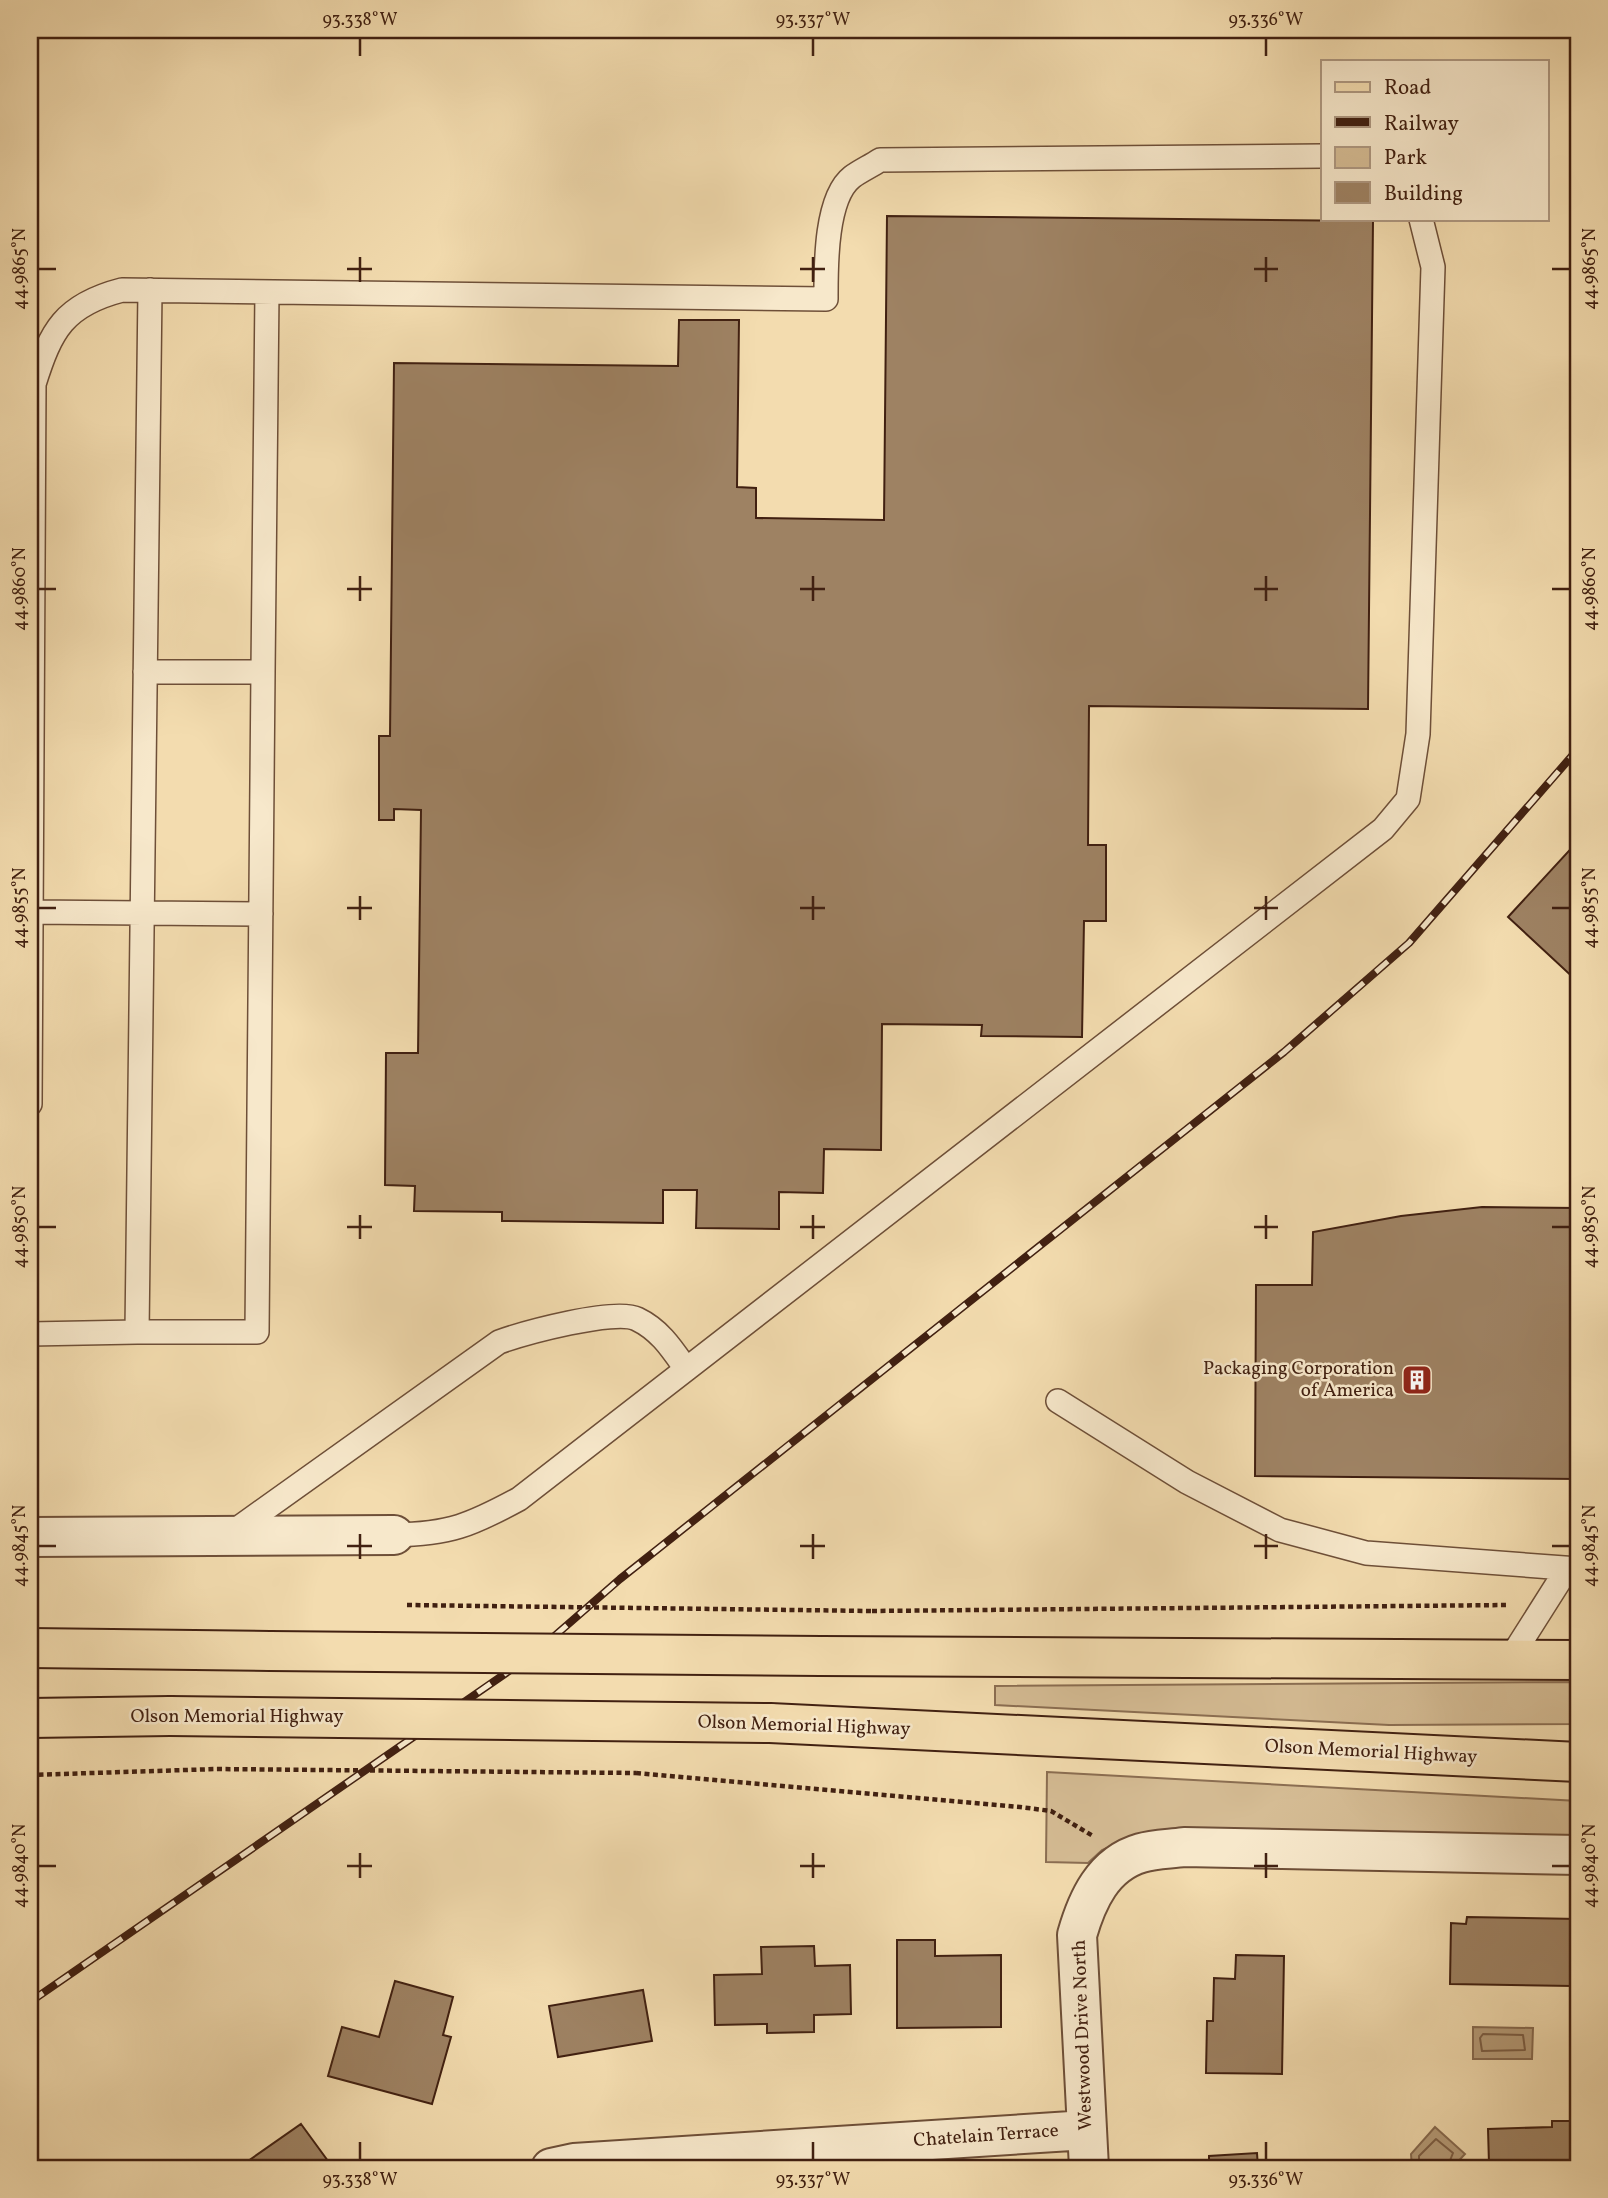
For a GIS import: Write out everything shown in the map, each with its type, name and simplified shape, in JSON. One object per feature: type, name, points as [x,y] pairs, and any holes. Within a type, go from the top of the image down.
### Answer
[{"type":"main road","points":[[30,1648],[1578,1660]]},
{"type":"main road","name":"Olson Memorial Highway","points":[[30,1718],[170,1716],[770,1723],[1571,1760]]},
{"type":"street","points":[[30,1537],[394,1535]]},
{"type":"street","points":[[1114,1867],[1140,1853],[1184,1847],[1578,1855]]},
{"type":"street","name":"Westwood Drive North","points":[[1089,2168],[1077,1935],[1086,1904],[1114,1867]]},
{"type":"street","name":"Chatelain Terrace","points":[[551,2168],[574,2163],[1087,2130]]},
{"type":"lane","points":[[30,1104],[34,384],[47,345],[66,315],[96,297],[122,290],[826,299],[826,263],[834,207],[849,179],[880,160],[1321,156]]},
{"type":"lane","points":[[394,1535],[434,1534],[474,1524],[519,1499],[1383,829],[1408,799],[1418,734],[1433,267],[1421,220]]},
{"type":"lane","points":[[138,1332],[150,290]]},
{"type":"lane","points":[[30,1334],[257,1332],[267,292]]},
{"type":"lane","points":[[145,672],[263,672]]},
{"type":"lane","points":[[31,912],[261,914]]},
{"type":"lane","points":[[228,1536],[499,1342],[543,1327],[634,1317],[660,1333],[686,1369]]},
{"type":"lane","points":[[1058,1401],[1186,1482],[1280,1530],[1366,1553],[1573,1569]]},
{"type":"lane","points":[[1510,1659],[1544,1605],[1573,1569]]},
{"type":"path","points":[[407,1605],[872,1611],[1544,1605]]},
{"type":"path","points":[[30,1776],[217,1769],[636,1773],[1051,1811],[1092,1835],[1114,1867]]},
{"type":"green space","points":[[1578,1682],[1578,1724],[1389,1725],[995,1705],[995,1686]]},
{"type":"green space","points":[[1047,1772],[1578,1801],[1578,1837],[1139,1834],[1102,1850],[1088,1863],[1046,1862]]},
{"type":"water","points":[[1473,2027],[1533,2028],[1532,2059],[1473,2059]]},
{"type":"water","points":[[1435,2127],[1465,2154],[1452,2168],[1412,2168],[1411,2154]]},
{"type":"building","points":[[887,216],[1373,221],[1368,709],[1089,706],[1088,845],[1106,845],[1106,921],[1084,921],[1082,1037],[981,1036],[982,1025],[882,1024],[881,1150],[824,1149],[823,1193],[779,1192],[779,1229],[696,1228],[697,1190],[663,1190],[663,1223],[502,1221],[502,1212],[414,1211],[415,1186],[385,1185],[386,1053],[418,1053],[421,810],[394,809],[394,820],[379,820],[379,736],[390,736],[394,363],[678,366],[679,320],[739,320],[737,487],[756,488],[756,518],[884,520]]},
{"type":"building","points":[[1578,841],[1578,982],[1508,917]]},
{"type":"building","points":[[1578,841],[1578,982],[1508,917]]},
{"type":"building","name":"Packaging Corporation of America","points":[[1482,1207],[1578,1208],[1578,1479],[1255,1476],[1256,1285],[1312,1285],[1313,1232],[1401,1216]]},
{"type":"building","points":[[1467,1917],[1578,1919],[1578,1972],[1573,1972],[1572,1986],[1450,1984],[1451,1923],[1466,1924]]},
{"type":"building","points":[[897,1940],[935,1940],[935,1956],[1001,1955],[1001,2027],[897,2028]]},
{"type":"building","points":[[814,1946],[815,1966],[850,1965],[851,2014],[814,2015],[814,2032],[767,2033],[767,2024],[715,2025],[714,1975],[762,1974],[761,1947]]},
{"type":"building","points":[[1236,1955],[1284,1956],[1282,2074],[1206,2073],[1207,2021],[1213,2021],[1214,1978],[1235,1979]]},
{"type":"building","points":[[395,1981],[453,1997],[443,2035],[451,2037],[432,2104],[328,2076],[342,2027],[379,2037]]},
{"type":"building","points":[[643,1990],[652,2041],[558,2057],[549,2006]]},
{"type":"building","points":[[1552,2121],[1578,2121],[1578,2168],[1477,2168],[1477,2164],[1489,2164],[1488,2129],[1552,2127]]},
{"type":"building","points":[[301,2124],[328,2161],[318,2168],[238,2168]]},
{"type":"building","points":[[1257,2153],[1258,2168],[1209,2168],[1209,2156]]},
{"type":"railway","points":[[30,2002],[535,1653],[620,1579],[1284,1052],[1409,943],[1578,749]]},
{"type":"place","name":"Packaging Corporation of America","points":[[1417,1380]]}]
